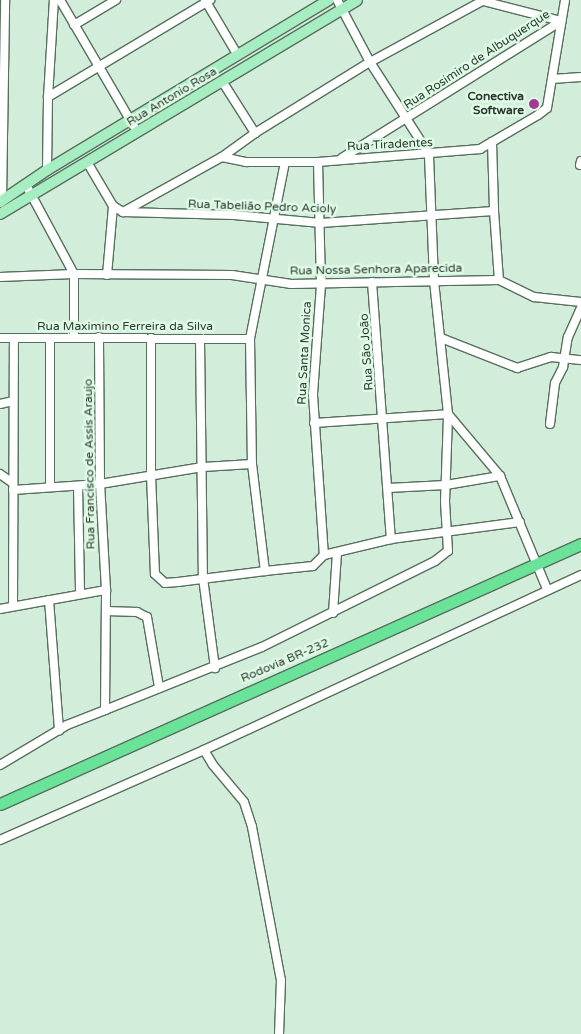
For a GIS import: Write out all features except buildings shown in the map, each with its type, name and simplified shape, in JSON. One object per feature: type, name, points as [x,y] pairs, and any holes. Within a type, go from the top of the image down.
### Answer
[{"type":"highway","name":"Rodovia BR-232","points":[[0,804],[536,562],[581,544]]},
{"type":"main road","name":"Rua Antonio Rosa","points":[[0,214],[29,190],[47,170],[329,0]]},
{"type":"main road","name":"Rua Antonio Rosa","points":[[1,202],[87,162],[222,81],[340,4],[356,0]]},
{"type":"street","points":[[1,202],[2,64],[5,0]]},
{"type":"street","points":[[47,170],[48,97],[54,0]]},
{"type":"street","points":[[60,0],[137,132]]},
{"type":"street","points":[[74,25],[116,0]]},
{"type":"street","name":"Rua Tiradentes","points":[[222,157],[237,162],[318,162],[463,152],[480,149],[547,108],[565,0]]},
{"type":"street","points":[[48,97],[207,1],[237,54]]},
{"type":"street","points":[[123,212],[222,157],[255,133],[370,62],[483,1]]},
{"type":"street","name":"Rua Rosimiro de Albuquerque","points":[[483,1],[561,21]]},
{"type":"street","points":[[0,765],[59,731],[105,710],[159,687],[215,668],[333,613],[444,556],[448,551],[446,485],[448,414],[434,280],[428,154],[370,62],[340,4]]},
{"type":"street","name":"Rua Rosimiro de Albuquerque","points":[[342,159],[561,21]]},
{"type":"street","points":[[552,79],[581,77]]},
{"type":"street","points":[[222,81],[255,133]]},
{"type":"street","points":[[492,142],[498,280],[534,297],[581,302]]},
{"type":"street","points":[[580,165],[581,161]]},
{"type":"street","name":"Rua Tabelião Pedro Acioly","points":[[87,162],[113,206],[123,212],[321,223],[494,211]]},
{"type":"street","points":[[265,571],[252,464],[250,338],[285,162]]},
{"type":"street","name":"Rua Santa Monica","points":[[318,162],[321,284],[314,353],[314,423],[324,556]]},
{"type":"street","points":[[29,190],[74,274],[74,337]]},
{"type":"street","points":[[107,275],[113,206]]},
{"type":"street","name":"Rua Nossa Senhora Aparecida","points":[[0,277],[74,274],[232,274],[291,284],[498,280]]},
{"type":"street","name":"Rua São João","points":[[372,282],[384,420],[391,540]]},
{"type":"street","points":[[550,424],[555,383],[566,359],[568,337],[581,308]]},
{"type":"street","name":"Rua Francisco de Assis Araujo","points":[[100,337],[100,484],[106,590],[105,710]]},
{"type":"street","name":"Rua Maximino Ferreira da Silva","points":[[0,338],[250,338]]},
{"type":"street","points":[[13,606],[14,338]]},
{"type":"street","points":[[50,338],[50,488]]},
{"type":"street","points":[[151,338],[151,475],[155,574],[165,583],[313,566],[324,556],[391,540],[520,522]]},
{"type":"street","points":[[441,338],[517,368],[551,358],[581,360]]},
{"type":"street","points":[[200,339],[203,578],[215,668]]},
{"type":"street","points":[[0,404],[14,401]]},
{"type":"street","points":[[314,423],[384,420],[448,414]]},
{"type":"street","points":[[448,414],[500,476],[547,589]]},
{"type":"street","points":[[0,474],[13,486],[50,488],[100,484],[203,468],[252,464]]},
{"type":"street","points":[[388,488],[446,485],[500,476]]},
{"type":"street","points":[[78,486],[80,594]]},
{"type":"street","points":[[333,613],[337,552]]},
{"type":"street","points":[[0,840],[204,750],[547,589],[581,575]]},
{"type":"street","points":[[0,609],[106,590]]},
{"type":"street","points":[[49,600],[59,731]]},
{"type":"street","points":[[106,611],[137,612],[147,617],[159,687]]},
{"type":"street","points":[[204,750],[212,765],[244,802],[252,827],[280,980],[280,1034]]},
{"type":"place","name":"Conectiva Software","points":[[534,104]]}]
